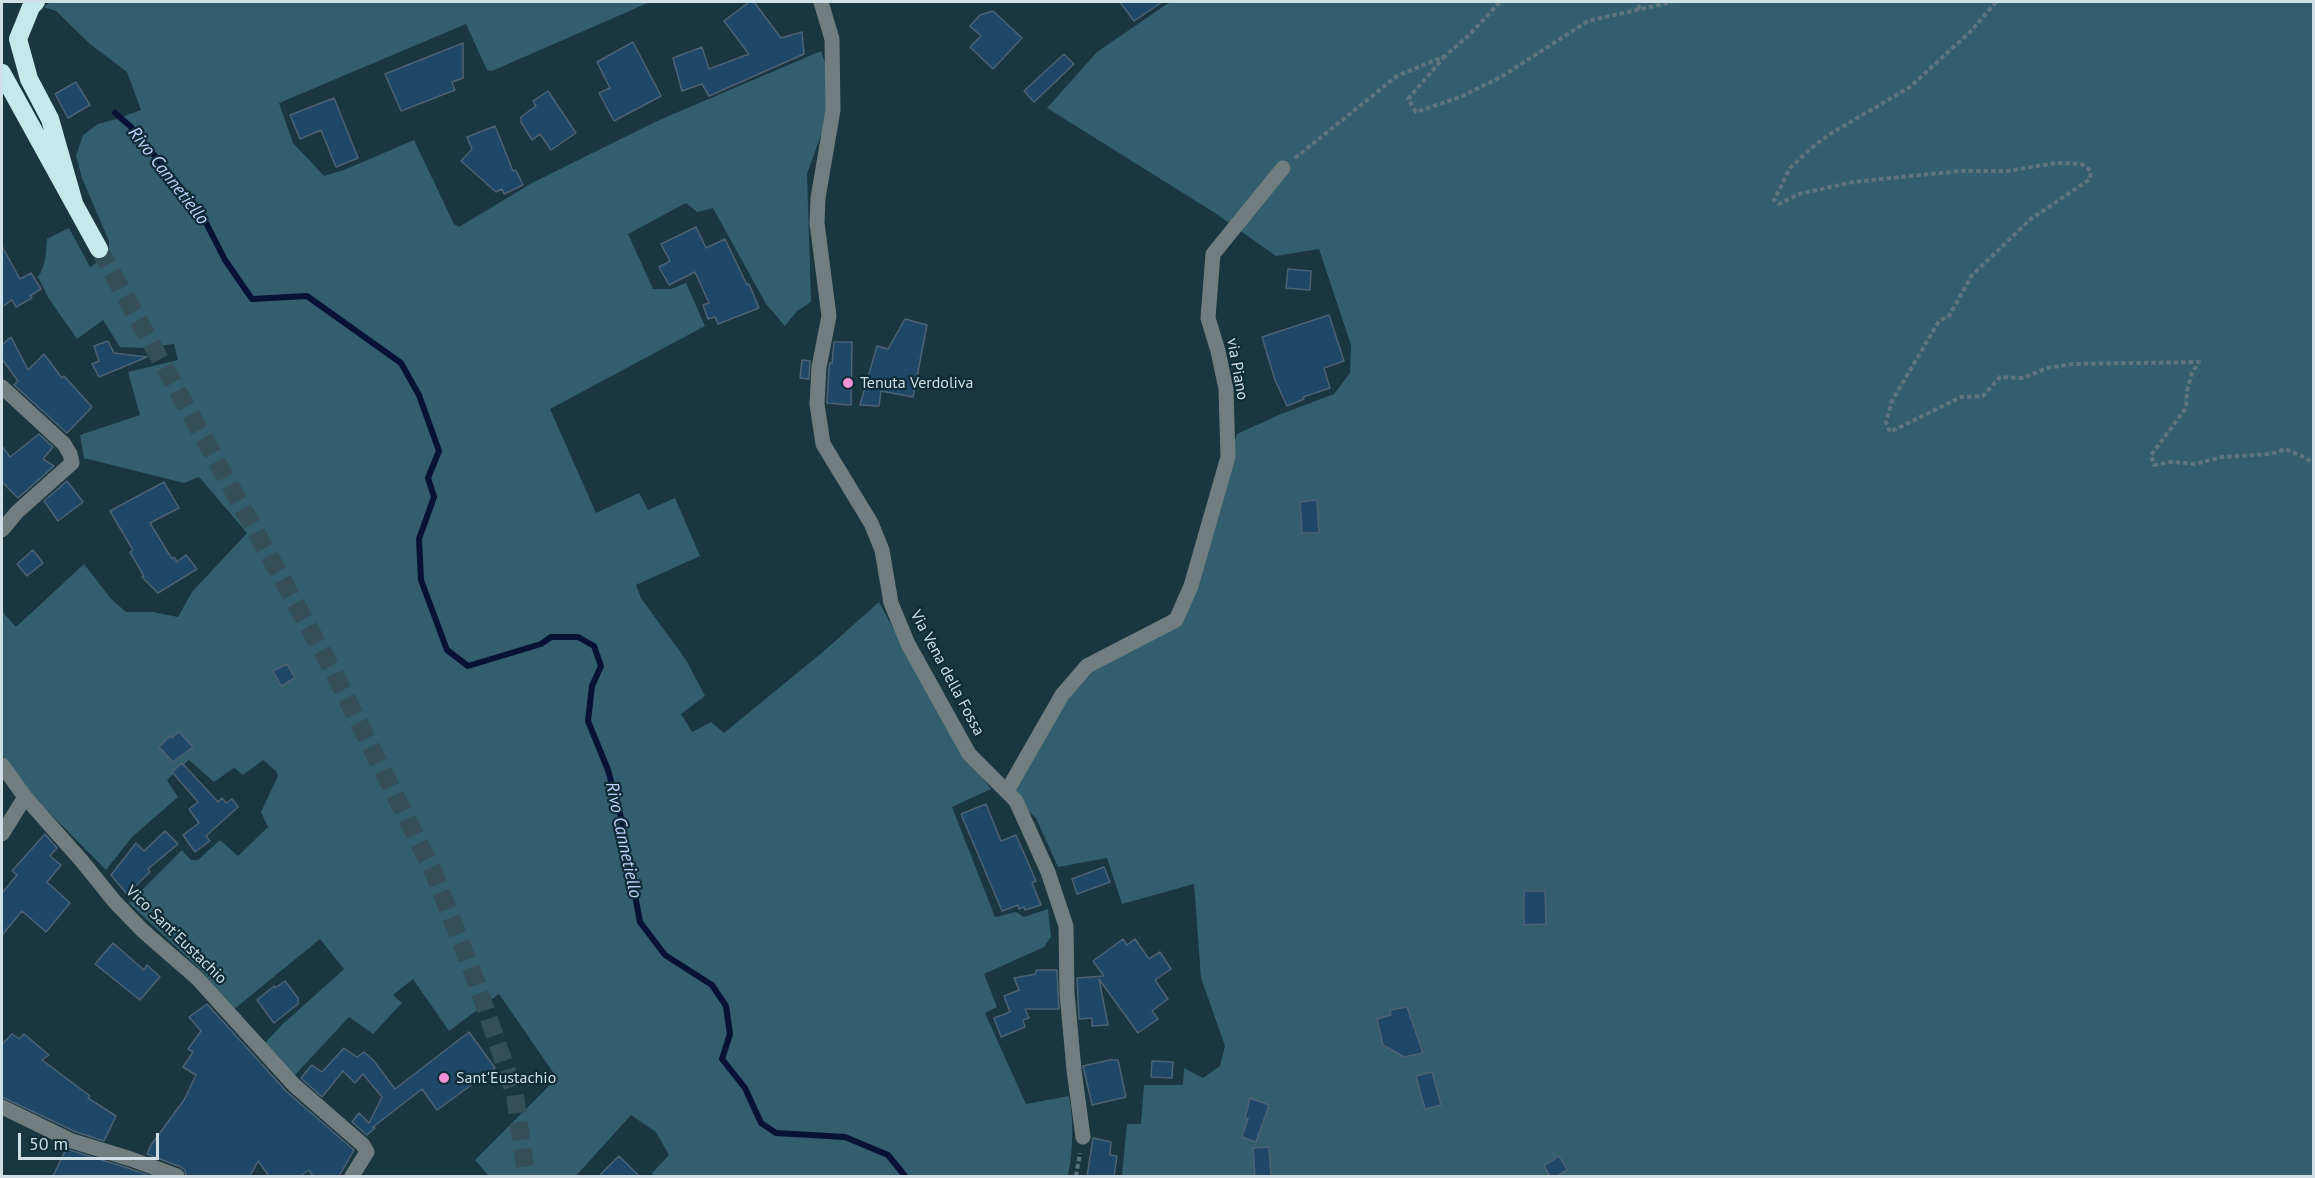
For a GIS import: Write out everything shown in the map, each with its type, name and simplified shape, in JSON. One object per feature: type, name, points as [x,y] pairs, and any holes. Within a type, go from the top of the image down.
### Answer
[{"type":"highway","points":[[36,2],[31,7],[18,39],[29,79],[50,118],[74,203]]},
{"type":"highway","points":[[2,73],[99,249]]},
{"type":"street","name":"Via Vena della Fossa","points":[[821,2],[832,39],[834,110],[818,198],[817,223],[829,316],[819,367],[817,404],[823,444],[871,523],[882,550],[891,603],[908,644],[969,754],[1016,801],[1036,842],[1066,926],[1067,993],[1083,1137]]},
{"type":"street","name":"via Piano","points":[[1006,791],[1040,729],[1062,695],[1087,666],[1176,620],[1191,586],[1228,457],[1226,389],[1208,318],[1213,254],[1283,168]]},
{"type":"street","points":[[2,387],[64,444],[72,463],[17,512],[2,530]]},
{"type":"street","name":"Vico Sant'Eustachio","points":[[2,765],[25,797],[115,902],[142,930],[198,978],[294,1085],[363,1145],[367,1152],[352,1176]]},
{"type":"street","points":[[2,834],[25,797]]},
{"type":"street","points":[[2,1107],[72,1141],[177,1176]]},
{"type":"path","points":[[1500,2],[1469,35],[1445,56],[1408,99],[1416,111],[1460,97],[1501,77],[1588,21],[1672,2]]},
{"type":"path","points":[[1638,9],[1641,2]]},
{"type":"path","points":[[1996,2],[1971,31],[1910,87],[1830,134],[1810,149],[1790,168],[1774,200],[1779,204],[1798,194],[1853,182],[1960,171],[2008,171],[2056,163],[2082,164],[2091,171],[2090,179],[2031,219],[1972,275],[1949,316],[1939,321],[1892,401],[1886,422],[1890,432],[1961,397],[1983,396],[2000,377],[2023,378],[2047,368],[2073,364],[2199,362],[2192,373],[2187,391],[2186,408],[2151,455],[2154,465],[2172,462],[2194,464],[2222,457],[2271,454],[2285,449],[2306,458],[2313,464]]},
{"type":"path","points":[[1283,168],[1396,76],[1445,56]]},
{"type":"path","points":[[1076,1176],[1083,1137]]},
{"type":"shaded area","points":[[50,2],[650,2],[492,71],[487,70],[466,24],[279,103],[293,143],[324,176],[344,170],[414,140],[454,224],[459,227],[532,183],[657,121],[821,51],[828,72],[829,97],[822,132],[807,174],[811,302],[797,311],[785,326],[766,304],[713,208],[697,212],[686,203],[628,234],[653,289],[671,289],[686,283],[705,326],[550,409],[596,513],[639,493],[648,510],[675,498],[700,556],[636,585],[641,598],[686,660],[705,696],[681,714],[692,732],[711,722],[724,733],[824,651],[879,602],[950,733],[991,789],[952,807],[995,917],[1016,912],[1024,917],[1048,909],[1051,937],[1044,947],[984,974],[997,1007],[985,1013],[1026,1104],[1069,1096],[1072,1136],[1068,1176],[655,1176],[652,1173],[669,1155],[656,1132],[631,1115],[576,1176],[489,1176],[475,1160],[557,1078],[499,994],[449,1031],[413,979],[393,995],[402,1003],[373,1034],[349,1017],[295,1075],[263,1045],[344,969],[320,939],[233,1010],[203,972],[129,903],[182,850],[191,860],[198,860],[220,840],[238,856],[268,827],[261,812],[278,776],[276,771],[263,760],[243,775],[234,768],[214,782],[189,760],[167,780],[178,797],[132,837],[106,870],[24,787],[2,754],[2,611],[16,627],[84,564],[111,599],[126,612],[153,612],[178,617],[192,592],[247,533],[199,477],[184,483],[84,458],[80,435],[140,415],[128,372],[178,360],[174,344],[143,348],[120,347],[103,320],[77,339],[49,299],[38,277],[44,264],[47,239],[69,228],[90,267],[109,255],[109,241],[82,178],[76,156],[83,135],[98,124],[141,110],[127,72],[90,44],[56,11],[44,7]]},
{"type":"shaded area","points":[[1170,2],[2313,2],[2313,1176],[1122,1175],[1127,1124],[1141,1124],[1144,1085],[1183,1085],[1184,1068],[1203,1078],[1220,1066],[1225,1046],[1201,978],[1194,884],[1122,904],[1107,858],[1058,867],[1036,818],[1007,791],[1065,687],[1176,620],[1237,434],[1334,394],[1350,373],[1351,345],[1319,249],[1276,256],[1215,213],[1047,108],[1097,52]]},
{"type":"building","points":[[749,2],[754,2],[781,38],[802,32],[804,54],[709,96],[702,84],[682,91],[673,58],[702,47],[709,69],[749,54],[724,21]]},
{"type":"building","points":[[1120,2],[1162,2],[1134,21]]},
{"type":"building","points":[[993,11],[1022,38],[993,69],[970,47],[981,36],[970,26],[980,15]]},
{"type":"building","points":[[633,42],[661,96],[614,121],[599,93],[610,88],[597,62]]},
{"type":"building","points":[[463,43],[463,78],[452,82],[455,90],[401,111],[385,74]]},
{"type":"building","points":[[1064,54],[1074,64],[1034,102],[1024,91]]},
{"type":"building","points":[[76,82],[90,105],[68,118],[55,94]]},
{"type":"building","points":[[548,91],[576,133],[551,150],[540,134],[532,140],[521,122],[521,117],[536,106],[533,101]]},
{"type":"building","points":[[334,98],[358,158],[336,167],[321,130],[300,139],[290,115]]},
{"type":"building","points":[[495,126],[513,171],[516,170],[523,185],[504,194],[502,189],[496,192],[461,161],[472,149],[467,137]]},
{"type":"building","points":[[696,227],[706,248],[725,239],[759,308],[718,324],[715,317],[708,319],[703,305],[709,303],[695,272],[669,285],[659,267],[670,261],[661,244]]},
{"type":"building","points":[[2,246],[20,279],[31,273],[41,289],[30,296],[32,298],[16,307],[12,300],[2,307]]},
{"type":"building","points":[[1288,269],[1311,271],[1310,290],[1286,288]]},
{"type":"building","points":[[1329,315],[1344,361],[1324,368],[1330,388],[1303,397],[1304,399],[1287,406],[1275,380],[1262,337]]},
{"type":"building","points":[[905,319],[927,325],[913,397],[881,391],[879,406],[860,405],[877,346],[888,349]]},
{"type":"building","points":[[11,337],[28,370],[44,354],[62,378],[64,376],[92,407],[67,433],[14,385],[18,381],[2,359],[2,345]]},
{"type":"building","points":[[108,341],[114,353],[147,357],[99,377],[92,364],[99,361],[94,346]]},
{"type":"building","points":[[834,342],[852,342],[851,405],[827,403],[829,368],[832,363]]},
{"type":"building","points":[[802,360],[810,361],[809,379],[800,378]]},
{"type":"building","points":[[39,434],[53,447],[43,459],[54,466],[18,498],[2,482],[2,446],[10,457]]},
{"type":"building","points":[[67,481],[83,502],[58,521],[44,501]]},
{"type":"building","points":[[164,482],[179,508],[150,523],[172,559],[174,557],[177,562],[186,555],[197,569],[158,593],[142,577],[144,576],[130,552],[133,550],[110,511]]},
{"type":"building","points":[[1317,500],[1319,533],[1302,533],[1300,502]]},
{"type":"building","points":[[33,550],[43,563],[27,576],[17,564]]},
{"type":"building","points":[[287,664],[295,678],[281,686],[273,671]]},
{"type":"building","points":[[179,732],[193,747],[173,762],[159,747],[170,736],[172,738]]},
{"type":"building","points":[[182,763],[218,802],[222,798],[226,803],[232,799],[238,807],[206,836],[210,841],[195,852],[183,835],[199,823],[189,809],[198,802],[172,772]]},
{"type":"building","points":[[986,804],[1001,841],[1016,835],[1036,881],[1032,883],[1041,905],[1025,910],[1024,907],[1019,909],[1018,905],[1002,911],[961,814]]},
{"type":"building","points":[[165,831],[178,844],[148,869],[150,872],[127,894],[111,875],[136,843],[144,851]]},
{"type":"building","points":[[45,834],[57,848],[50,856],[61,865],[47,882],[70,903],[46,932],[22,911],[2,935],[2,893],[17,875],[12,871]]},
{"type":"building","points":[[1104,867],[1110,882],[1077,894],[1072,879]]},
{"type":"building","points":[[1524,891],[1545,891],[1546,924],[1524,925]]},
{"type":"building","points":[[1123,939],[1127,945],[1135,939],[1149,959],[1160,952],[1171,969],[1155,980],[1168,999],[1152,1011],[1158,1019],[1138,1033],[1099,979],[1108,1025],[1092,1026],[1092,1018],[1079,1019],[1077,978],[1104,976],[1093,961]]},
{"type":"building","points":[[113,943],[144,970],[147,965],[160,977],[140,1000],[95,964]]},
{"type":"building","points":[[1036,970],[1057,970],[1059,1009],[1025,1009],[1029,1018],[1023,1020],[1025,1027],[1001,1037],[994,1018],[1010,1012],[1004,996],[1019,990],[1014,978],[1036,974]]},
{"type":"building","points":[[285,981],[298,998],[298,1004],[274,1023],[257,1000],[274,986],[275,988]]},
{"type":"building","points":[[207,1004],[287,1092],[354,1150],[339,1176],[313,1176],[309,1170],[300,1176],[269,1176],[258,1161],[250,1176],[186,1176],[185,1170],[181,1167],[147,1154],[184,1100],[196,1075],[183,1067],[193,1052],[188,1049],[201,1031],[189,1017]]},
{"type":"building","points":[[1407,1007],[1423,1053],[1404,1057],[1383,1045],[1377,1019],[1391,1015],[1390,1010]]},
{"type":"building","points":[[469,1032],[495,1068],[437,1110],[422,1089],[373,1127],[375,1128],[367,1135],[352,1122],[359,1113],[369,1123],[382,1097],[363,1074],[355,1083],[343,1071],[322,1097],[301,1078],[312,1065],[322,1072],[344,1048],[357,1057],[364,1052],[374,1061],[395,1089]]},
{"type":"building","points":[[12,1034],[19,1039],[24,1034],[49,1055],[42,1060],[90,1096],[88,1098],[116,1116],[104,1141],[76,1132],[2,1097],[2,1044]]},
{"type":"building","points":[[1118,1060],[1126,1097],[1092,1105],[1083,1066]]},
{"type":"building","points":[[1152,1061],[1173,1062],[1172,1078],[1151,1077]]},
{"type":"building","points":[[1432,1072],[1441,1105],[1425,1109],[1416,1076]]},
{"type":"building","points":[[1250,1098],[1269,1105],[1256,1142],[1242,1137],[1248,1119],[1245,1118]]},
{"type":"building","points":[[1093,1138],[1111,1142],[1110,1155],[1117,1156],[1114,1176],[1087,1176]]},
{"type":"building","points":[[1269,1147],[1271,1176],[1255,1176],[1253,1148]]},
{"type":"building","points":[[66,1149],[128,1168],[150,1176],[53,1176]]},
{"type":"building","points":[[619,1156],[639,1176],[599,1176]]},
{"type":"building","points":[[1559,1156],[1567,1170],[1557,1176],[1550,1176],[1544,1166]]},
{"type":"waterway","name":"Rivo Cannetiello","points":[[115,113],[130,126],[200,211],[225,260],[252,299],[307,296],[401,363],[419,395],[439,451],[428,478],[434,497],[419,539],[421,580],[447,650],[468,666],[541,644],[551,637],[578,637],[594,646],[601,666],[592,686],[588,721],[608,770],[622,821],[624,858],[640,922],[665,955],[712,985],[726,1006],[730,1034],[722,1059],[745,1088],[761,1123],[776,1133],[845,1137],[888,1155],[905,1176]]},
{"type":"tunnel","points":[[99,249],[333,671],[433,871],[476,981],[515,1095],[526,1176]]},
{"type":"place","name":"Tenuta Verdoliva","points":[[848,383]]},
{"type":"place","name":"Sant'Eustachio","points":[[444,1078]]}]
